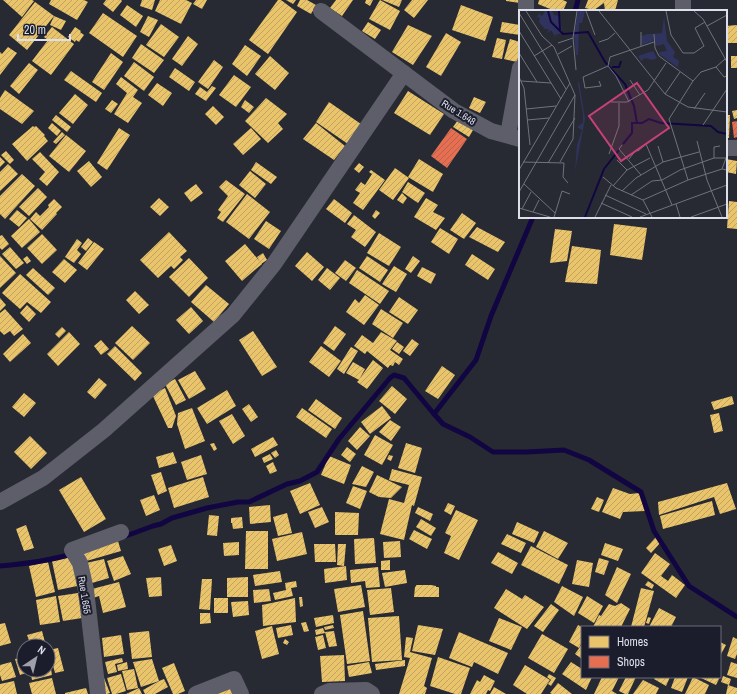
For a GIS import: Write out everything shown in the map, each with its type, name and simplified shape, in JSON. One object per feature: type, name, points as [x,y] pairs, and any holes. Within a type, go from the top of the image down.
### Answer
[{"type":"street","points":[[683,10],[684,0]]},
{"type":"street","name":"Rue 1.648","points":[[321,11],[454,111],[491,131],[514,137]]},
{"type":"street","points":[[0,502],[43,478],[104,430],[233,315],[274,264],[404,73]]},
{"type":"street","points":[[514,137],[519,80]]},
{"type":"street","name":"Rue 1.655","points":[[98,694],[86,590],[80,563],[72,550],[121,532]]},
{"type":"street","points":[[196,694],[234,679],[241,694]]},
{"type":"street","points":[[322,694],[329,691],[366,690],[372,694]]},
{"type":"building: Homes","points":[[3,0],[32,0],[34,1],[22,17]]},
{"type":"building: Homes","points":[[51,0],[84,0],[88,2],[77,20],[49,4]]},
{"type":"building: Homes","points":[[106,0],[122,1],[113,12],[103,4]]},
{"type":"building: Homes","points":[[142,0],[155,0],[152,10],[140,6]]},
{"type":"building: Homes","points":[[160,0],[186,0],[192,3],[181,24],[155,11]]},
{"type":"building: Homes","points":[[196,0],[207,0],[202,9],[193,4]]},
{"type":"building: Homes","points":[[278,0],[281,0],[297,12],[268,54],[249,40]]},
{"type":"building: Homes","points":[[286,0],[296,0],[293,4]]},
{"type":"building: Homes","points":[[300,0],[307,0],[316,5],[311,14],[297,6]]},
{"type":"building: Homes","points":[[336,0],[353,0],[342,16],[330,8]]},
{"type":"building: Homes","points":[[366,0],[373,0],[370,6],[365,3]]},
{"type":"building: Homes","points":[[380,0],[400,11],[390,30],[369,19]]},
{"type":"building: Homes","points":[[382,0],[402,0],[399,7]]},
{"type":"building: Homes","points":[[412,0],[428,0],[414,18],[404,10]]},
{"type":"building: Homes","points":[[520,0],[520,3],[506,1]]},
{"type":"building: Homes","points":[[539,0],[563,0],[567,2],[563,10],[553,10],[538,4]]},
{"type":"building: Homes","points":[[588,0],[618,0],[615,10],[605,10],[604,3],[594,10],[585,8]]},
{"type":"building: Homes","points":[[35,2],[54,16],[27,50],[9,35]]},
{"type":"building: Homes","points":[[127,5],[143,16],[136,27],[120,15]]},
{"type":"building: Homes","points":[[461,5],[493,17],[485,41],[452,30]]},
{"type":"building: Homes","points":[[103,13],[137,36],[123,57],[89,33]]},
{"type":"building: Homes","points":[[54,16],[66,21],[61,30],[50,25]]},
{"type":"building: Homes","points":[[148,16],[158,20],[149,37],[140,32]]},
{"type":"building: Homes","points":[[368,22],[381,30],[375,39],[362,31]]},
{"type":"building: Homes","points":[[502,22],[519,25],[519,35],[500,32]]},
{"type":"building: Homes","points":[[161,24],[179,37],[164,57],[146,45]]},
{"type":"building: Homes","points":[[408,25],[432,36],[413,65],[392,52]]},
{"type":"building: Homes","points":[[737,25],[737,43],[727,43],[727,26]]},
{"type":"building: Homes","points":[[52,27],[74,44],[51,75],[32,61],[48,40],[44,37]]},
{"type":"building: Homes","points":[[75,27],[84,35],[79,42],[76,40],[75,42],[68,37]]},
{"type":"building: Homes","points":[[446,33],[461,42],[441,76],[426,67]]},
{"type":"building: Homes","points":[[188,36],[198,44],[182,66],[172,59]]},
{"type":"building: Homes","points":[[497,38],[506,40],[502,59],[492,57]]},
{"type":"building: Homes","points":[[510,39],[519,42],[519,54],[517,62],[504,59]]},
{"type":"building: Homes","points":[[141,44],[164,60],[154,73],[132,58]]},
{"type":"building: Homes","points":[[245,45],[261,56],[247,76],[232,64]]},
{"type":"building: Homes","points":[[8,47],[17,53],[0,75],[0,52],[2,54]]},
{"type":"building: Homes","points":[[111,53],[123,62],[104,90],[92,82]]},
{"type":"building: Homes","points":[[270,56],[289,73],[275,90],[255,74]]},
{"type":"building: Homes","points":[[731,56],[737,56],[737,68],[731,68]]},
{"type":"building: Homes","points":[[214,60],[223,67],[208,89],[198,82]]},
{"type":"building: Homes","points":[[134,62],[154,77],[144,91],[124,76]]},
{"type":"building: Homes","points":[[29,63],[38,70],[19,94],[10,86]]},
{"type":"building: Homes","points":[[175,68],[195,82],[189,91],[169,77]]},
{"type":"building: Homes","points":[[71,71],[102,93],[96,102],[64,80]]},
{"type":"building: Homes","points":[[234,75],[251,87],[236,107],[219,95]]},
{"type":"building: Homes","points":[[121,77],[138,90],[133,97],[142,103],[128,123],[114,114],[127,93],[116,84]]},
{"type":"building: Homes","points":[[157,83],[172,93],[163,106],[148,95]]},
{"type":"building: Homes","points":[[212,86],[216,88],[206,101],[195,94],[200,87],[207,92]]},
{"type":"building: Homes","points":[[5,90],[34,111],[22,124],[0,109],[0,98]]},
{"type":"building: Homes","points":[[408,91],[444,114],[430,135],[394,113]]},
{"type":"building: Homes","points":[[75,94],[88,105],[73,124],[59,113]]},
{"type":"building: Homes","points":[[474,97],[486,102],[480,113],[469,108]]},
{"type":"building: Homes","points":[[266,98],[287,114],[278,123],[283,129],[268,143],[245,121]]},
{"type":"building: Homes","points":[[112,100],[118,104],[111,113],[105,109]]},
{"type":"building: Homes","points":[[245,100],[254,107],[249,113],[241,107]]},
{"type":"building: Homes","points":[[329,102],[361,124],[348,144],[316,122]]},
{"type":"building: Homes","points":[[213,106],[224,117],[216,125],[205,114]]},
{"type":"building: Homes","points":[[737,110],[737,118],[734,119],[732,111]]},
{"type":"building: Homes","points":[[56,115],[71,127],[67,132],[52,120]]},
{"type":"building: Homes","points":[[727,115],[730,115],[729,138],[727,138]]},
{"type":"building: Homes","points":[[458,120],[473,130],[469,137],[453,127]]},
{"type":"building: Homes","points":[[52,123],[61,131],[57,136],[48,128]]},
{"type":"building: Homes","points":[[316,123],[345,146],[334,160],[303,139]]},
{"type":"building: Homes","points":[[33,126],[36,126],[45,135],[44,136],[48,141],[27,161],[12,144]]},
{"type":"building: Homes","points":[[119,128],[130,135],[107,170],[97,163]]},
{"type":"building: Homes","points":[[251,128],[261,139],[243,155],[233,144]]},
{"type":"building: Homes","points":[[62,132],[65,135],[56,144],[53,142]]},
{"type":"building: Homes","points":[[66,135],[86,151],[69,172],[49,156]]},
{"type":"building: Homes","points":[[6,151],[14,160],[10,164],[1,155]]},
{"type":"building: Homes","points":[[40,152],[59,172],[47,186],[39,179],[45,172],[32,159]]},
{"type":"building: Homes","points":[[0,157],[5,162],[0,167]]},
{"type":"building: Homes","points":[[419,159],[443,174],[433,192],[408,177]]},
{"type":"building: Homes","points":[[727,159],[737,161],[736,174],[727,172]]},
{"type":"building: Homes","points":[[89,161],[102,177],[91,187],[77,171]]},
{"type":"building: Homes","points":[[256,162],[277,177],[271,184],[251,170]]},
{"type":"building: Homes","points":[[359,163],[364,167],[359,173],[354,169]]},
{"type":"building: Homes","points":[[8,164],[18,174],[0,191],[0,172]]},
{"type":"building: Homes","points":[[395,168],[409,178],[393,200],[379,190]]},
{"type":"building: Homes","points":[[371,170],[385,180],[363,210],[353,203],[360,193],[355,190],[361,182],[365,185],[372,174],[369,172]]},
{"type":"building: Homes","points":[[250,171],[266,184],[255,198],[239,185]]},
{"type":"building: Homes","points":[[22,174],[35,186],[5,219],[0,214],[0,196]]},
{"type":"building: Homes","points":[[226,180],[245,194],[223,222],[217,218],[221,212],[218,210],[228,196],[219,187]]},
{"type":"building: Homes","points":[[408,182],[425,193],[418,203],[402,192]]},
{"type":"building: Homes","points":[[196,184],[203,193],[191,202],[184,193]]},
{"type":"building: Homes","points":[[38,188],[47,197],[29,216],[19,207]]},
{"type":"building: Homes","points":[[402,193],[407,198],[403,204],[397,200]]},
{"type":"building: Homes","points":[[247,194],[270,212],[249,239],[226,222]]},
{"type":"building: Homes","points":[[159,198],[169,207],[160,216],[150,207]]},
{"type":"building: Homes","points":[[426,198],[438,205],[433,212],[445,218],[436,230],[414,217]]},
{"type":"building: Homes","points":[[54,199],[62,207],[42,230],[30,219],[36,212],[40,216],[49,207],[48,205]]},
{"type":"building: Homes","points":[[334,199],[352,213],[345,223],[326,209]]},
{"type":"building: Homes","points":[[729,201],[737,202],[737,229],[727,228]]},
{"type":"building: Homes","points":[[17,210],[27,218],[19,227],[9,219]]},
{"type":"building: Homes","points":[[376,210],[380,213],[375,219],[372,216]]},
{"type":"building: Homes","points":[[462,213],[476,223],[464,239],[450,230]]},
{"type":"building: Homes","points":[[354,215],[376,232],[365,247],[351,237],[356,230],[347,224]]},
{"type":"building: Homes","points":[[684,218],[724,218],[724,219]]},
{"type":"building: Homes","points":[[29,219],[40,232],[22,248],[11,236]]},
{"type":"building: Homes","points":[[266,221],[281,231],[269,249],[254,239]]},
{"type":"building: Homes","points":[[614,224],[647,228],[642,260],[610,255]]},
{"type":"building: Homes","points":[[477,227],[505,242],[498,252],[469,237]]},
{"type":"building: Homes","points":[[440,228],[458,239],[449,254],[431,242]]},
{"type":"building: Homes","points":[[555,229],[572,231],[567,261],[550,263]]},
{"type":"building: Homes","points":[[169,232],[187,251],[180,257],[183,260],[174,269],[171,266],[158,278],[140,260]]},
{"type":"building: Homes","points":[[379,233],[401,247],[389,266],[367,253]]},
{"type":"building: Homes","points":[[42,234],[57,250],[42,264],[27,248]]},
{"type":"building: Homes","points":[[2,235],[9,244],[2,250],[0,248],[0,236]]},
{"type":"building: Homes","points":[[88,238],[93,242],[86,251],[81,247]]},
{"type":"building: Homes","points":[[77,239],[82,243],[77,250],[81,254],[74,263],[65,257]]},
{"type":"building: Homes","points":[[94,242],[104,249],[87,270],[78,263]]},
{"type":"building: Homes","points":[[245,244],[262,264],[242,281],[225,261]]},
{"type":"building: Homes","points":[[572,246],[601,250],[597,284],[565,282]]},
{"type":"building: Homes","points":[[10,247],[24,263],[16,269],[2,254]]},
{"type":"building: Homes","points":[[307,252],[324,267],[312,281],[295,266]]},
{"type":"building: Homes","points":[[263,253],[267,260],[261,264],[257,257]]},
{"type":"building: Homes","points":[[472,254],[495,269],[488,280],[465,265]]},
{"type":"building: Homes","points":[[0,256],[16,273],[0,288]]},
{"type":"building: Homes","points":[[27,256],[31,261],[27,264],[23,259]]},
{"type":"building: Homes","points":[[367,256],[388,270],[380,282],[359,268]]},
{"type":"building: Homes","points":[[413,256],[420,261],[411,273],[405,269]]},
{"type":"building: Homes","points":[[189,258],[208,278],[189,297],[169,277]]},
{"type":"building: Homes","points":[[64,259],[77,270],[65,283],[52,272]]},
{"type":"building: Homes","points":[[345,260],[356,268],[346,281],[335,273]]},
{"type":"building: Homes","points":[[394,266],[407,274],[396,292],[382,284]]},
{"type":"building: Homes","points":[[422,267],[436,274],[431,284],[417,276]]},
{"type":"building: Homes","points":[[33,268],[55,288],[48,295],[26,275]]},
{"type":"building: Homes","points":[[327,268],[340,278],[330,290],[318,280]]},
{"type":"building: Homes","points":[[357,270],[389,291],[380,304],[349,283]]},
{"type":"building: Homes","points":[[20,274],[51,302],[41,313],[27,302],[20,309],[2,293]]},
{"type":"building: Homes","points":[[206,285],[229,304],[214,322],[191,302]]},
{"type":"building: Homes","points":[[135,291],[149,305],[139,314],[126,300]]},
{"type":"building: Homes","points":[[365,295],[379,305],[364,325],[346,312],[355,299],[359,303]]},
{"type":"building: Homes","points":[[399,297],[418,310],[408,324],[389,312]]},
{"type":"building: Homes","points":[[0,298],[6,305],[0,311]]},
{"type":"building: Homes","points":[[27,305],[36,314],[29,322],[20,313]]},
{"type":"building: Homes","points":[[191,307],[203,321],[189,334],[176,320]]},
{"type":"building: Homes","points":[[5,309],[23,329],[14,336],[10,331],[4,335],[0,331],[0,313]]},
{"type":"building: Homes","points":[[381,309],[403,323],[393,338],[372,324]]},
{"type":"building: Homes","points":[[132,326],[150,343],[133,360],[115,343]]},
{"type":"building: Homes","points":[[335,326],[346,334],[334,351],[323,343]]},
{"type":"building: Homes","points":[[62,327],[66,331],[59,338],[55,334]]},
{"type":"building: Homes","points":[[253,331],[277,367],[262,376],[239,340]]},
{"type":"building: Homes","points":[[69,332],[80,344],[58,366],[47,354]]},
{"type":"building: Homes","points":[[381,332],[397,341],[390,350],[403,359],[399,365],[395,362],[393,366],[390,365],[388,368],[367,351],[365,354],[354,346],[362,335],[373,343]]},
{"type":"building: Homes","points":[[23,334],[31,343],[10,362],[3,354]]},
{"type":"building: Homes","points":[[412,339],[419,344],[410,356],[403,351]]},
{"type":"building: Homes","points":[[101,340],[109,349],[101,355],[94,346]]},
{"type":"building: Homes","points":[[397,342],[404,347],[399,354],[392,349]]},
{"type":"building: Homes","points":[[115,346],[142,373],[135,381],[107,354]]},
{"type":"building: Homes","points":[[321,346],[341,361],[329,377],[309,362]]},
{"type":"building: Homes","points":[[351,347],[358,351],[344,374],[337,369]]},
{"type":"building: Homes","points":[[373,360],[383,368],[367,389],[357,382],[359,380],[346,373],[353,362],[365,369],[360,378]]},
{"type":"building: Homes","points":[[442,366],[455,375],[438,399],[425,391]]},
{"type":"building: Homes","points":[[195,371],[206,389],[189,399],[178,380]]},
{"type":"building: Homes","points":[[99,378],[107,385],[95,399],[87,392]]},
{"type":"building: Homes","points":[[175,379],[186,400],[176,405],[165,384]]},
{"type":"building: Homes","points":[[392,386],[407,399],[395,414],[379,401]]},
{"type":"building: Homes","points":[[165,388],[176,416],[172,428],[168,428],[152,394]]},
{"type":"building: Homes","points":[[227,390],[236,406],[207,424],[197,408]]},
{"type":"building: Homes","points":[[24,393],[36,403],[24,417],[12,407]]},
{"type":"building: Homes","points":[[732,396],[734,404],[714,410],[711,402]]},
{"type":"building: Homes","points":[[316,399],[342,418],[335,429],[308,410]]},
{"type":"building: Homes","points":[[249,404],[258,417],[251,422],[242,409]]},
{"type":"building: Homes","points":[[382,406],[391,418],[370,434],[361,422]]},
{"type":"building: Homes","points":[[192,408],[205,441],[185,449],[177,424],[178,413]]},
{"type":"building: Homes","points":[[302,408],[332,429],[326,438],[296,417]]},
{"type":"building: Homes","points":[[719,413],[723,431],[714,433],[710,415]]},
{"type":"building: Homes","points":[[232,414],[245,436],[233,444],[219,421]]},
{"type":"building: Homes","points":[[390,420],[401,427],[391,441],[379,432]]},
{"type":"building: Homes","points":[[360,427],[370,436],[357,450],[348,441]]},
{"type":"building: Homes","points":[[375,435],[393,445],[382,465],[364,455]]},
{"type":"building: Homes","points":[[30,436],[47,453],[31,469],[14,452]]},
{"type":"building: Homes","points":[[273,437],[278,445],[255,457],[251,449]]},
{"type":"building: Homes","points":[[214,443],[217,449],[214,451],[210,444]]},
{"type":"building: Homes","points":[[406,443],[422,448],[415,473],[398,468]]},
{"type":"building: Homes","points":[[347,447],[356,454],[350,462],[341,455]]},
{"type":"building: Homes","points":[[276,450],[279,455],[275,458],[271,453]]},
{"type":"building: Homes","points":[[173,452],[177,463],[159,468],[156,457]]},
{"type":"building: Homes","points":[[270,454],[273,459],[264,463],[262,458]]},
{"type":"building: Homes","points":[[201,455],[207,474],[187,480],[181,462]]},
{"type":"building: Homes","points":[[389,455],[393,456],[391,461],[387,459]]},
{"type":"building: Homes","points":[[329,456],[351,465],[344,484],[321,475]]},
{"type":"building: Homes","points":[[273,462],[277,471],[270,474],[266,466]]},
{"type":"building: Homes","points":[[362,466],[374,472],[366,487],[352,484]]},
{"type":"building: Homes","points":[[392,469],[422,477],[414,506],[412,505],[404,540],[380,534],[389,499],[404,503],[409,485],[389,480]]},
{"type":"building: Homes","points":[[161,472],[167,491],[158,495],[151,475]]},
{"type":"building: Homes","points":[[377,475],[402,487],[391,498],[379,497],[369,492]]},
{"type":"building: Homes","points":[[81,477],[106,519],[84,532],[59,490]]},
{"type":"building: Homes","points":[[203,477],[209,497],[174,508],[168,488]]},
{"type":"building: Homes","points":[[310,483],[320,505],[300,514],[290,491]]},
{"type":"building: Homes","points":[[727,483],[736,509],[720,514],[714,497],[659,515],[658,502]]},
{"type":"building: Homes","points":[[353,486],[367,491],[360,509],[346,503]]},
{"type":"building: Homes","points":[[613,488],[630,494],[639,493],[645,511],[623,512],[620,519],[602,512]]},
{"type":"building: Homes","points":[[154,495],[160,510],[146,516],[140,500]]},
{"type":"building: Homes","points":[[597,497],[604,500],[599,512],[591,509]]},
{"type":"building: Homes","points":[[712,501],[715,515],[663,529],[660,516]]},
{"type":"building: Homes","points":[[448,503],[455,506],[451,515],[444,511]]},
{"type":"building: Homes","points":[[270,505],[271,522],[250,524],[249,507]]},
{"type":"building: Homes","points":[[322,507],[329,522],[315,528],[308,512]]},
{"type":"building: Homes","points":[[418,507],[433,514],[430,521],[415,513]]},
{"type":"building: Homes","points":[[456,510],[478,520],[459,560],[444,553],[451,536],[445,533]]},
{"type":"building: Homes","points":[[335,512],[359,513],[358,535],[335,535]]},
{"type":"building: Homes","points":[[287,513],[292,533],[278,536],[273,517]]},
{"type":"building: Homes","points":[[209,515],[219,516],[217,536],[207,535]]},
{"type":"building: Homes","points":[[242,517],[243,528],[233,529],[231,518]]},
{"type":"building: Homes","points":[[421,519],[436,528],[431,536],[416,527]]},
{"type":"building: Homes","points":[[517,522],[539,532],[534,543],[512,534]]},
{"type":"building: Homes","points":[[26,525],[34,548],[24,551],[16,529]]},
{"type":"building: Homes","points":[[414,530],[432,539],[427,549],[409,539]]},
{"type":"building: Homes","points":[[246,531],[268,531],[268,569],[245,569]]},
{"type":"building: Homes","points":[[544,531],[568,543],[558,559],[536,547]]},
{"type":"building: Homes","points":[[302,532],[307,554],[277,561],[272,539]]},
{"type":"building: Homes","points":[[507,534],[526,543],[521,553],[501,544]]},
{"type":"building: Homes","points":[[656,537],[661,542],[651,553],[646,548]]},
{"type":"building: Homes","points":[[374,538],[376,563],[355,564],[354,539]]},
{"type":"building: Homes","points":[[118,541],[121,551],[83,562],[80,552]]},
{"type":"building: Homes","points":[[400,541],[401,557],[384,558],[383,542]]},
{"type":"building: Homes","points":[[239,542],[239,555],[224,556],[223,543]]},
{"type":"building: Homes","points":[[605,543],[623,549],[618,561],[601,555]]},
{"type":"building: Homes","points":[[314,544],[335,544],[336,562],[315,562]]},
{"type":"building: Homes","points":[[338,544],[346,544],[344,566],[337,565]]},
{"type":"building: Homes","points":[[171,545],[177,561],[164,566],[158,549]]},
{"type":"building: Homes","points":[[531,546],[568,565],[559,584],[521,565]]},
{"type":"building: Homes","points":[[498,552],[518,563],[512,574],[491,563]]},
{"type":"building: Homes","points":[[655,553],[670,564],[661,576],[668,581],[672,575],[685,585],[676,598],[641,573]]},
{"type":"building: Homes","points":[[75,556],[82,585],[58,590],[52,561]]},
{"type":"building: Homes","points":[[123,556],[131,574],[114,581],[107,561]]},
{"type":"building: Homes","points":[[599,558],[609,561],[604,575],[595,572]]},
{"type":"building: Homes","points":[[104,559],[109,578],[92,583],[86,563]]},
{"type":"building: Homes","points":[[390,560],[390,570],[381,570],[381,561]]},
{"type":"building: Homes","points":[[577,560],[593,563],[589,587],[572,584]]},
{"type":"building: Homes","points":[[48,562],[55,592],[36,597],[29,566]]},
{"type":"building: Homes","points":[[346,566],[347,580],[325,583],[324,569]]},
{"type":"building: Homes","points":[[378,567],[380,587],[366,588],[365,581],[351,583],[350,570]]},
{"type":"building: Homes","points":[[617,567],[631,574],[617,603],[605,595]]},
{"type":"building: Homes","points":[[405,570],[407,583],[385,587],[382,573]]},
{"type":"building: Homes","points":[[280,571],[282,582],[255,586],[253,575]]},
{"type":"building: Homes","points":[[161,577],[162,596],[149,597],[146,578]]},
{"type":"building: Homes","points":[[248,577],[248,597],[227,597],[227,578]]},
{"type":"building: Homes","points":[[202,579],[212,579],[210,610],[199,609]]},
{"type":"building: Homes","points":[[296,581],[297,587],[291,588],[293,596],[275,600],[273,593],[286,590],[285,583]]},
{"type":"building: Homes","points":[[648,581],[654,585],[652,589],[645,585]]},
{"type":"building: Homes","points":[[119,582],[126,607],[103,613],[99,596],[90,599],[88,590]]},
{"type":"building: Homes","points":[[361,585],[365,607],[338,612],[334,589]]},
{"type":"building: Homes","points":[[416,585],[431,585],[439,587],[439,597],[414,597]]},
{"type":"building: Homes","points":[[562,586],[583,597],[574,616],[554,602]]},
{"type":"building: Homes","points":[[391,588],[394,612],[370,615],[367,590]]},
{"type":"building: Homes","points":[[641,588],[654,591],[644,626],[631,626]]},
{"type":"building: Homes","points":[[269,589],[271,601],[254,603],[253,590]]},
{"type":"building: Homes","points":[[506,589],[522,599],[525,595],[544,607],[527,629],[494,608]]},
{"type":"building: Homes","points":[[78,593],[82,618],[63,621],[58,596]]},
{"type":"building: Homes","points":[[56,596],[60,622],[40,625],[36,600]]},
{"type":"building: Homes","points":[[587,596],[603,606],[594,623],[578,613]]},
{"type":"building: Homes","points":[[299,597],[302,597],[303,606],[300,607]]},
{"type":"building: Homes","points":[[214,598],[228,598],[228,613],[214,613]]},
{"type":"building: Homes","points":[[295,598],[296,622],[263,626],[262,605]]},
{"type":"building: Homes","points":[[248,601],[249,615],[233,617],[231,602]]},
{"type":"building: Homes","points":[[621,603],[630,609],[622,626],[594,626],[599,615],[601,616],[609,604],[615,606]]},
{"type":"building: Homes","points":[[551,604],[559,610],[543,632],[534,626]]},
{"type":"building: Homes","points":[[659,608],[676,617],[672,626],[650,626]]},
{"type":"building: Homes","points":[[363,611],[370,661],[347,664],[340,615]]},
{"type":"building: Homes","points":[[200,613],[210,613],[211,623],[200,624]]},
{"type":"building: Homes","points":[[333,615],[334,623],[316,627],[314,618]]},
{"type":"building: Homes","points":[[399,616],[402,660],[372,662],[368,618]]},
{"type":"building: Homes","points":[[648,617],[651,618],[649,624],[646,623]]},
{"type":"building: Homes","points":[[499,618],[522,627],[511,650],[489,641]]},
{"type":"building: Homes","points":[[306,622],[309,631],[304,632],[301,623]]},
{"type":"building: Homes","points":[[5,623],[11,643],[0,646],[0,624]]},
{"type":"building: Homes","points":[[291,625],[293,635],[278,638],[276,628]]},
{"type":"building: Homes","points":[[333,625],[334,628],[325,630],[324,627]]},
{"type":"building: Homes","points":[[418,625],[443,629],[435,655],[412,651]]},
{"type":"building: Homes","points":[[578,625],[581,626],[581,644],[579,648],[569,642]]},
{"type":"building: Homes","points":[[272,626],[279,654],[262,659],[255,631]]},
{"type":"building: Homes","points":[[323,628],[325,633],[316,635],[315,630]]},
{"type":"building: Homes","points":[[42,631],[44,638],[28,638],[27,635]]},
{"type":"building: Homes","points":[[149,631],[152,657],[132,659],[129,633]]},
{"type":"building: Homes","points":[[334,631],[337,646],[329,647],[325,632]]},
{"type":"building: Homes","points":[[459,632],[508,653],[498,674],[474,662],[472,667],[449,658]]},
{"type":"building: Homes","points":[[542,634],[568,649],[554,673],[528,658]]},
{"type":"building: Homes","points":[[121,635],[124,654],[104,657],[102,638]]},
{"type":"building: Homes","points":[[323,635],[326,648],[318,650],[315,637]]},
{"type":"building: Homes","points":[[406,637],[413,638],[410,652],[432,658],[424,686],[427,688],[425,694],[399,694],[410,658],[404,657]]},
{"type":"building: Homes","points":[[733,637],[737,639],[737,654],[735,659],[727,656]]},
{"type":"building: Homes","points":[[285,639],[289,642],[287,645],[283,643]]},
{"type":"building: Homes","points":[[721,642],[726,645],[721,654]]},
{"type":"building: Homes","points":[[581,645],[581,658],[575,654]]},
{"type":"building: Homes","points":[[56,648],[58,648],[64,671],[56,673]]},
{"type":"building: Homes","points":[[344,655],[345,681],[322,682],[320,656]]},
{"type":"building: Homes","points":[[438,657],[470,668],[461,694],[455,694],[430,686]]},
{"type":"building: Homes","points":[[122,658],[123,662],[115,664],[117,672],[108,674],[105,662]]},
{"type":"building: Homes","points":[[152,659],[159,681],[141,687],[133,662]]},
{"type":"building: Homes","points":[[405,660],[405,666],[376,670],[375,664]]},
{"type":"building: Homes","points":[[11,662],[16,677],[2,681],[0,675],[0,665]]},
{"type":"building: Homes","points":[[127,662],[128,669],[118,671],[117,665]]},
{"type":"building: Homes","points":[[369,662],[372,673],[349,677],[347,666]]},
{"type":"building: Homes","points":[[571,662],[581,668],[581,678],[592,678],[586,690],[562,674]]},
{"type":"building: Homes","points":[[731,662],[737,664],[737,678],[727,675]]},
{"type":"building: Homes","points":[[174,663],[185,691],[178,694],[173,694],[162,668]]},
{"type":"building: Homes","points":[[525,665],[550,680],[541,694],[527,694],[513,685]]},
{"type":"building: Homes","points":[[134,669],[138,688],[127,690],[122,671]]},
{"type":"building: Homes","points":[[121,674],[126,691],[112,694],[107,678]]},
{"type":"building: Homes","points":[[549,674],[556,678],[551,686],[548,684],[551,680],[547,677]]},
{"type":"building: Homes","points":[[484,675],[495,681],[490,691],[488,690],[486,694],[470,694],[477,680],[480,682]]},
{"type":"building: Homes","points":[[723,676],[731,679],[729,685],[721,682]]},
{"type":"building: Homes","points":[[52,678],[56,694],[32,694],[29,683]]},
{"type":"building: Homes","points":[[104,678],[110,693],[101,694],[96,680]]},
{"type":"building: Homes","points":[[602,678],[618,678],[612,691],[617,694],[594,694]]},
{"type":"building: Homes","points":[[626,678],[636,678],[628,694],[619,691]]},
{"type":"building: Homes","points":[[654,678],[670,678],[666,686]]},
{"type":"building: Homes","points":[[675,678],[688,678],[682,692],[671,688]]},
{"type":"building: Homes","points":[[693,678],[709,685],[705,694],[685,694]]},
{"type":"building: Homes","points":[[701,678],[720,678],[716,685]]},
{"type":"building: Homes","points":[[164,679],[168,687],[155,694],[145,694],[143,690]]},
{"type":"building: Homes","points":[[643,680],[659,688],[656,694],[633,694]]},
{"type":"building: Homes","points":[[14,681],[17,694],[0,694],[0,684]]},
{"type":"building: Homes","points":[[558,683],[572,694],[550,693]]},
{"type":"building: Homes","points":[[233,684],[236,694],[207,694]]},
{"type":"building: Homes","points":[[728,685],[737,688],[737,694],[726,694]]},
{"type":"building: Homes","points":[[494,687],[506,694],[490,694]]},
{"type":"building: Homes","points":[[86,688],[88,694],[65,694],[65,693]]},
{"type":"building: Homes","points":[[139,688],[142,694],[126,694]]},
{"type":"building: Shops","points":[[737,121],[737,137],[734,138],[732,122]]},
{"type":"building: Shops","points":[[451,128],[467,139],[447,168],[431,156]]},
{"type":"waterway","points":[[575,10],[578,0]]},
{"type":"waterway","points":[[434,414],[476,360],[491,316],[533,218]]},
{"type":"waterway","points":[[123,537],[161,524],[172,518],[207,508],[238,502],[249,502],[287,484],[300,481],[317,472],[339,439],[394,375],[404,378],[443,424],[470,437],[493,452],[564,450],[589,460],[641,492],[654,531],[689,586],[737,617]]},
{"type":"waterway","points":[[0,566],[36,562],[72,554]]}]
